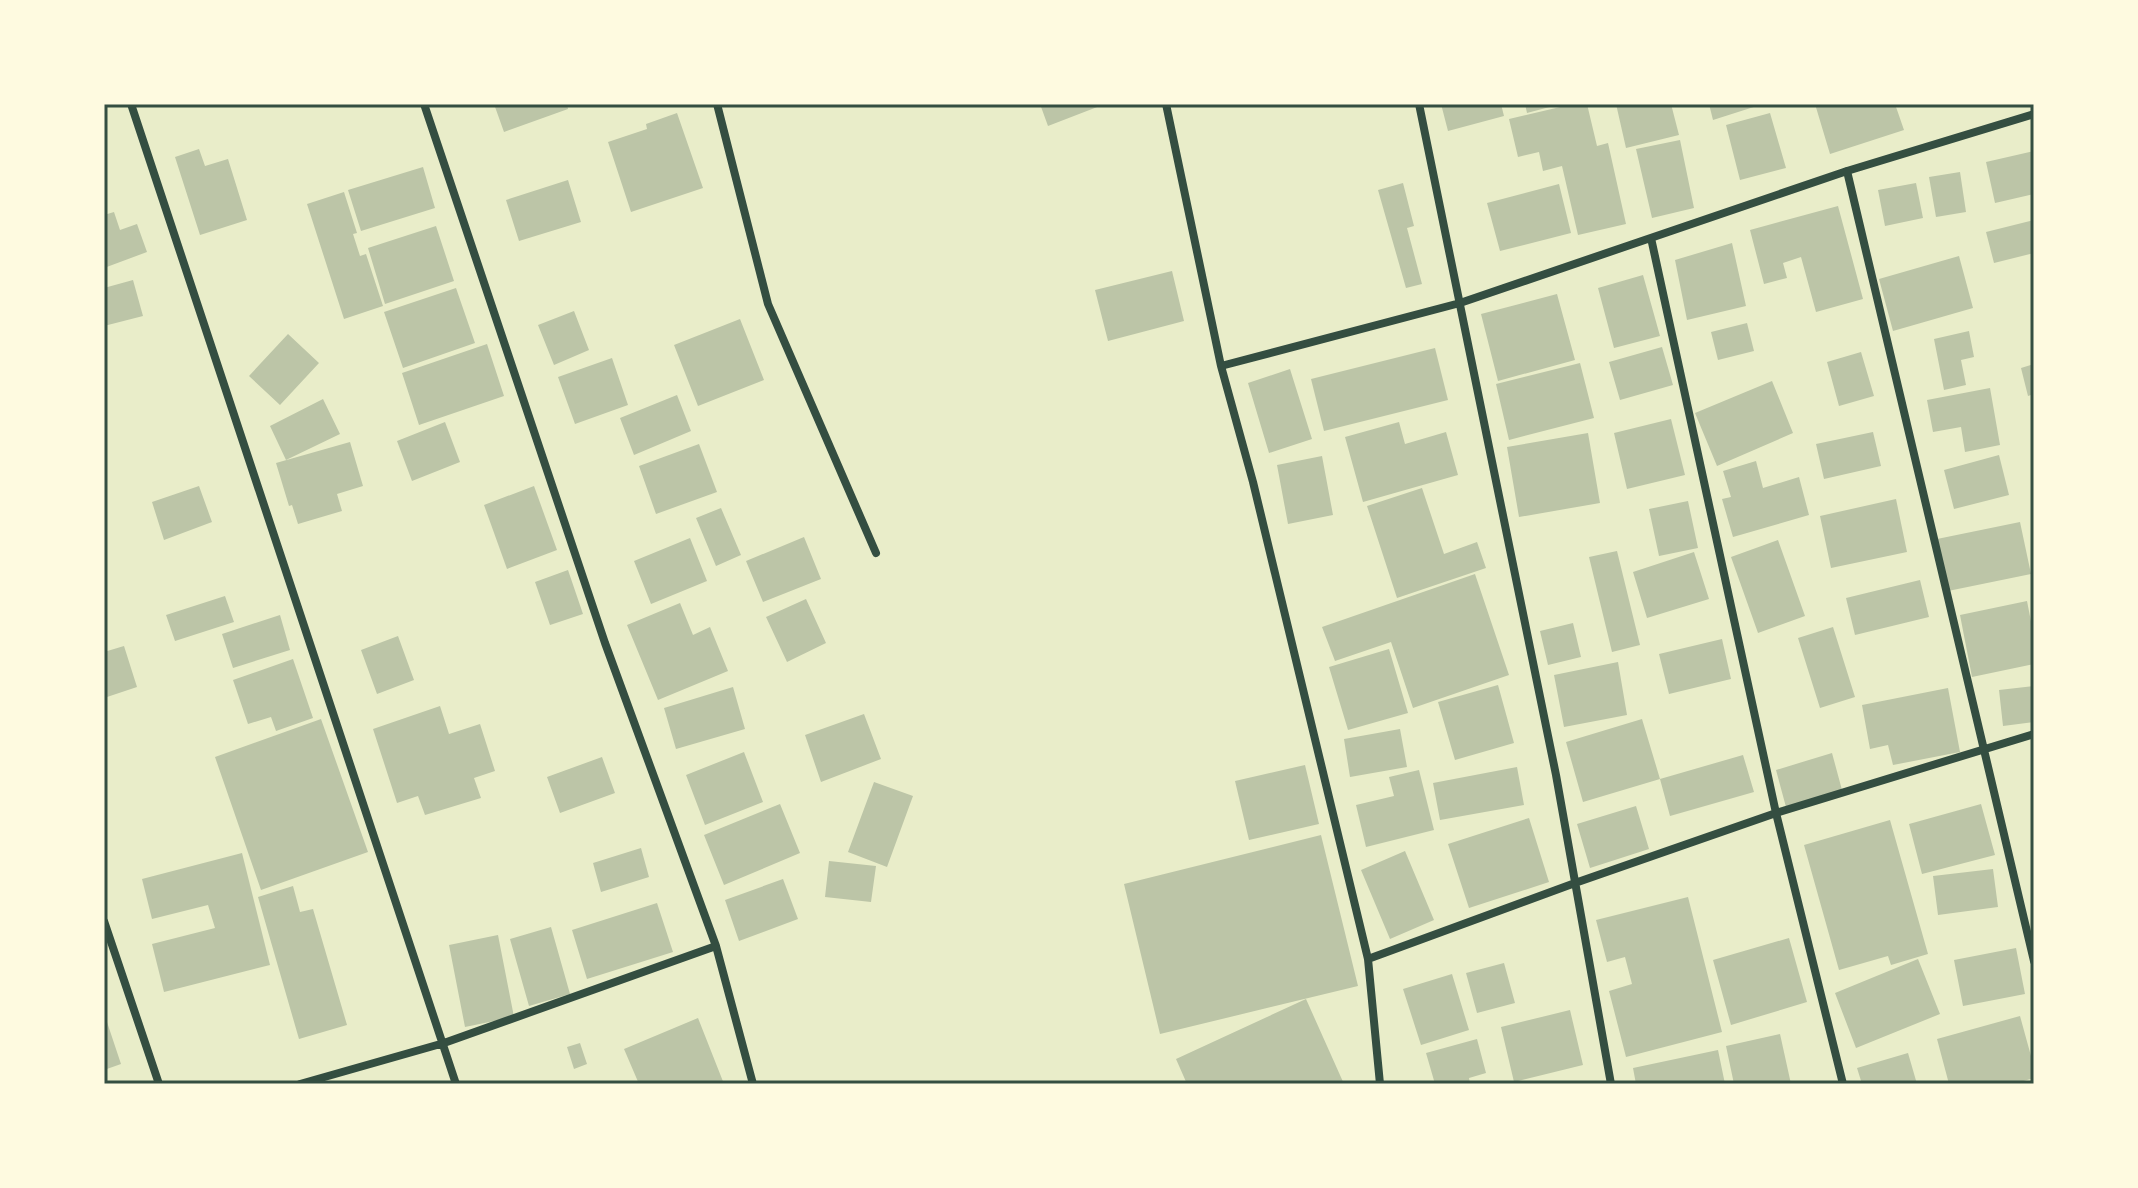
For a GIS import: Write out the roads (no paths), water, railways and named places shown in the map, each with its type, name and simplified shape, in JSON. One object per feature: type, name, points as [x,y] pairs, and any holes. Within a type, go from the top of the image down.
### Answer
[{"type":"street","points":[[131,104],[456,1084]]},
{"type":"street","points":[[424,104],[605,643],[716,946],[753,1084]]},
{"type":"street","points":[[717,104],[768,304],[876,553]]},
{"type":"street","points":[[1166,104],[1221,366],[1253,482],[1368,959],[1380,1084]]},
{"type":"street","points":[[1419,104],[1554,760],[1611,1084]]},
{"type":"street","points":[[1221,366],[1460,303],[1847,171],[2034,114]]},
{"type":"street","points":[[1847,171],[2034,961]]},
{"type":"street","points":[[1651,238],[1776,813],[1843,1084]]},
{"type":"street","points":[[1368,959],[1776,813],[2034,734]]},
{"type":"street","points":[[104,921],[159,1084]]},
{"type":"street","points":[[300,1084],[444,1043],[716,946]]}]
